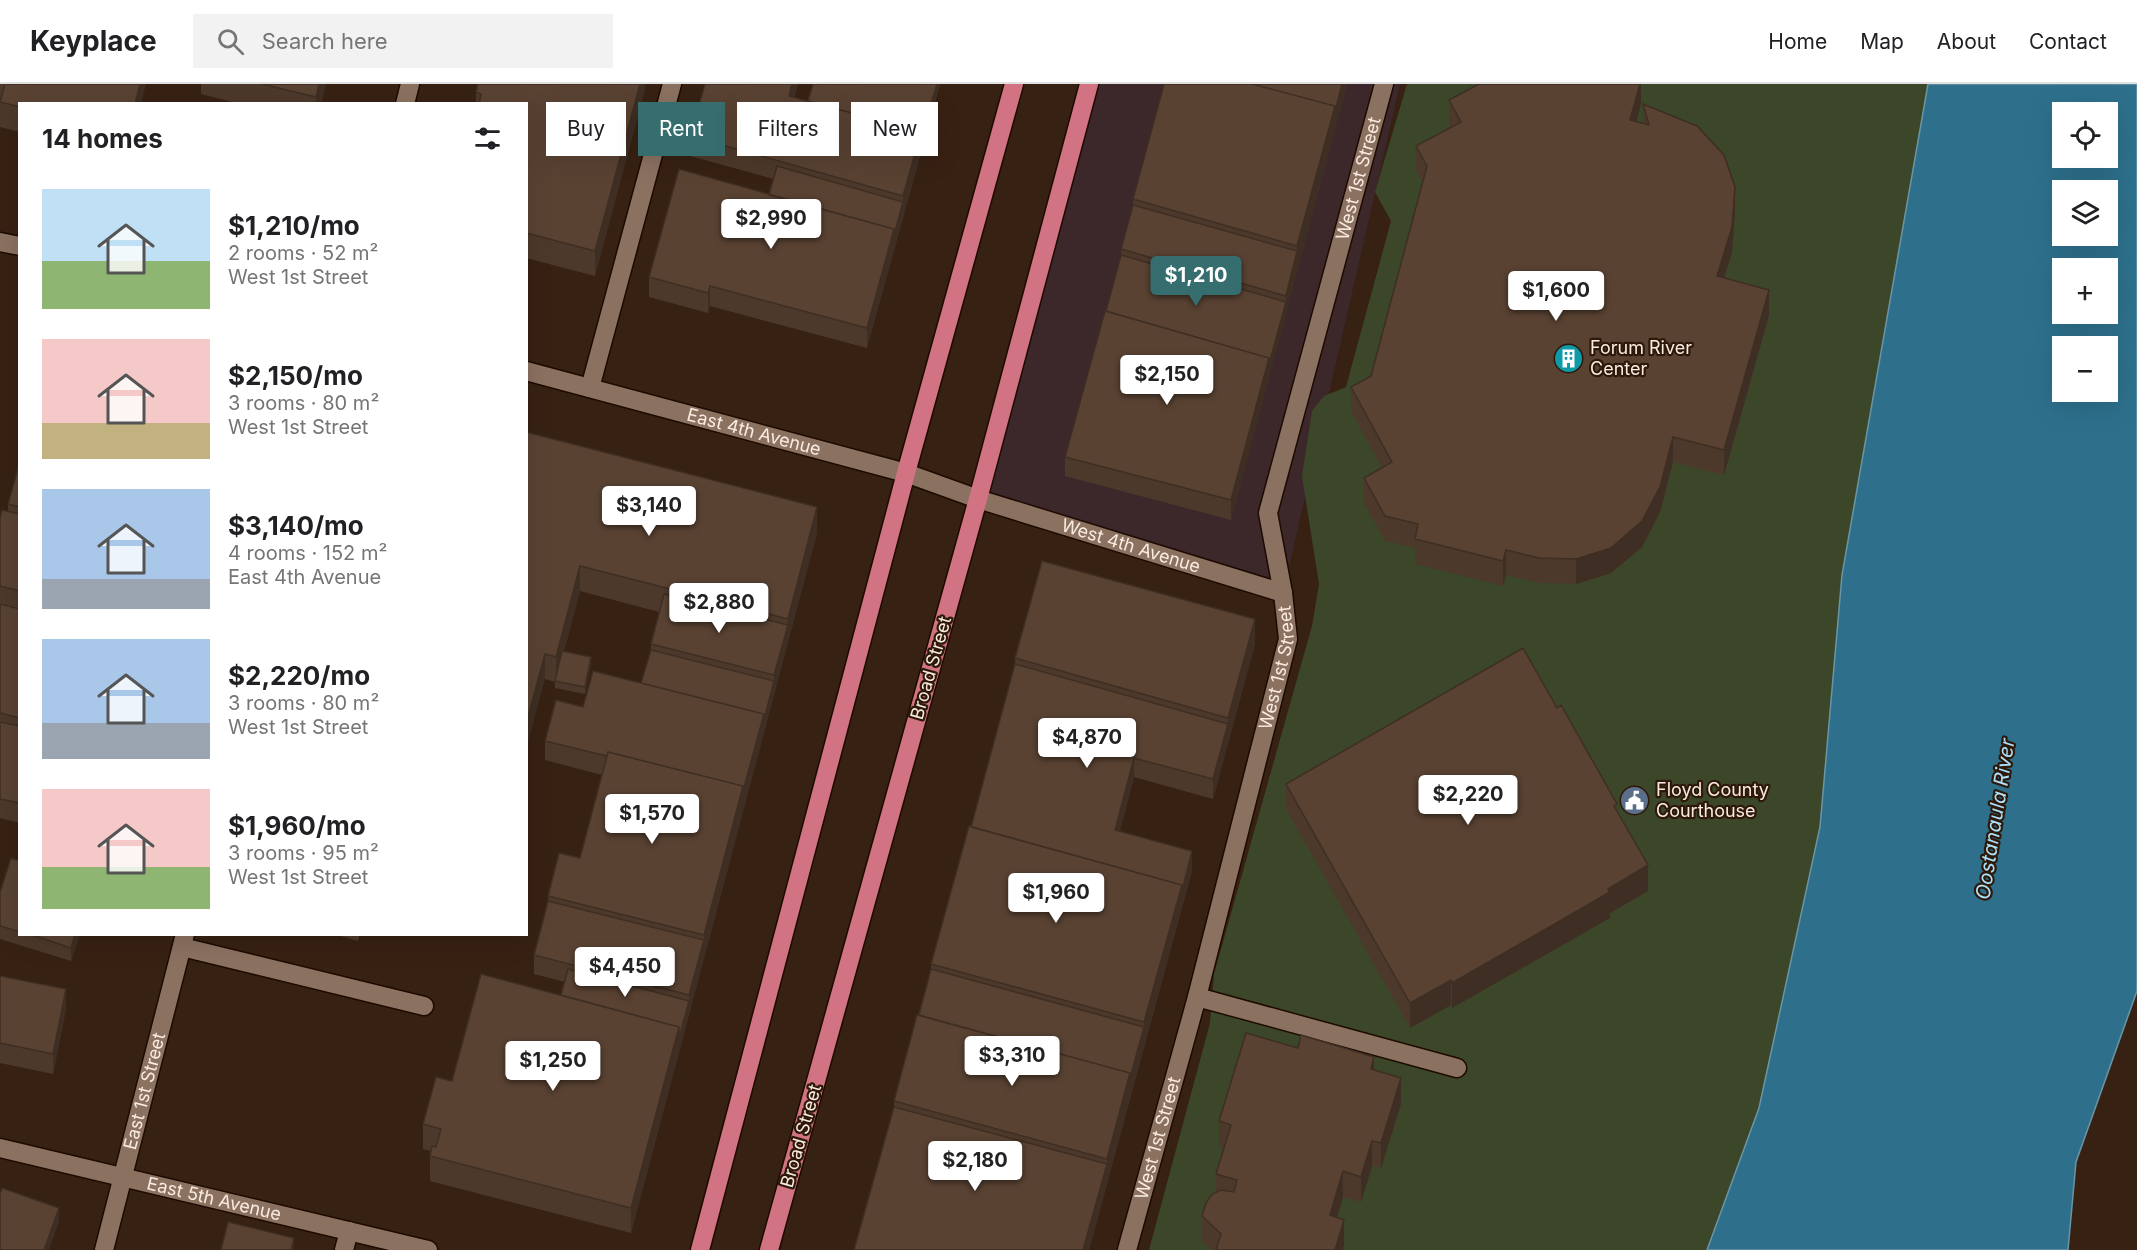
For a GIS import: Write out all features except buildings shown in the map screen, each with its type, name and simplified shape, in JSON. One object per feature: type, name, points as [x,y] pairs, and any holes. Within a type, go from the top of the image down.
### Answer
[{"type":"main road","points":[[700,1250],[906,472],[1014,84]]},
{"type":"main road","name":"Broad Street","points":[[769,1250],[978,499],[1089,84]]},
{"type":"street","points":[[406,102],[410,84]]},
{"type":"street","points":[[590,388],[672,84]]},
{"type":"street","name":"West 1st Street","points":[[1126,1250],[1197,997],[1288,639],[1283,593],[1268,513],[1384,84]]},
{"type":"street","points":[[0,242],[18,246]]},
{"type":"street","name":"East 4th Avenue","points":[[528,372],[906,472],[978,499]]},
{"type":"street","name":"West 4th Avenue","points":[[978,499],[1283,593]]},
{"type":"street","points":[[184,941],[424,1006]]},
{"type":"street","name":"East 1st Street","points":[[104,1250],[184,941]]},
{"type":"street","points":[[1197,997],[1457,1068]]},
{"type":"street","name":"East 5th Avenue","points":[[0,1148],[428,1250]]},
{"type":"street","points":[[344,1250],[349,1231]]},
{"type":"shaded area","points":[[1089,84],[1400,84],[1283,593],[978,499]]},
{"type":"green space","name":"Floyd County Courthouse","points":[[1407,84],[2137,84],[2118,258],[2052,258],[2052,324],[2110,324],[2109,336],[2052,336],[2052,402],[2060,402],[1932,1250],[1149,1250],[1210,1023],[1214,974],[1312,626],[1319,584],[1302,476],[1312,411],[1324,396],[1346,387],[1391,221],[1375,192]]},
{"type":"water","name":"Oostanaula River","points":[[1928,84],[2137,84],[2137,991],[2076,1162],[2068,1250],[1707,1250],[1759,1108],[1820,827],[1842,575]]},
{"type":"place","name":"Forum River Center","points":[[1569,358]]},
{"type":"place","name":"Floyd County Courthouse","points":[[1635,800]]}]
